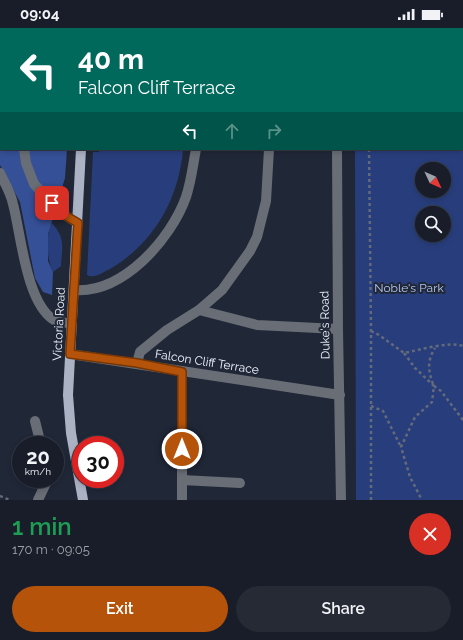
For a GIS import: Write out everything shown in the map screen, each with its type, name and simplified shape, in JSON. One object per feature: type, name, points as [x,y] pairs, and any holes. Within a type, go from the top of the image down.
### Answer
[{"type":"main road","name":"Victoria Road","points":[[81,150],[68,395],[71,433],[83,500]]},
{"type":"street","points":[[24,150],[26,163],[34,184],[61,213],[78,223]]},
{"type":"street","points":[[74,290],[83,291],[109,283],[139,264],[151,253],[168,230],[185,198],[196,150]]},
{"type":"street","points":[[137,363],[140,352],[167,330],[199,310],[222,290],[250,251],[257,237],[266,201],[270,150]]},
{"type":"street","name":"Duke's Road","points":[[337,150],[341,500]]},
{"type":"street","points":[[0,172],[13,202],[24,260],[34,293],[43,310],[55,320],[72,323]]},
{"type":"street","points":[[199,310],[257,325],[338,329]]},
{"type":"street","name":"Falcon Cliff Terrace","points":[[70,354],[340,395]]},
{"type":"street","points":[[182,372],[182,500]]},
{"type":"street","points":[[36,421],[39,436]]},
{"type":"street","points":[[182,480],[240,483]]},
{"type":"street","points":[[38,500],[44,488]]},
{"type":"path","points":[[369,150],[371,500]]},
{"type":"path","points":[[371,331],[404,353],[415,368],[441,391],[463,420]]},
{"type":"path","points":[[404,353],[435,347],[463,346]]},
{"type":"path","points":[[401,448],[415,417],[432,402],[434,386],[428,368],[435,347]]},
{"type":"path","points":[[371,406],[383,411],[401,448],[410,477],[422,500]]},
{"type":"path","points":[[0,496],[10,500]]},
{"type":"green space","points":[[99,150],[183,150],[181,167],[170,202],[162,218],[151,233],[126,258],[110,269],[96,276],[90,276],[87,275],[93,152],[99,152]]},
{"type":"green space","name":"Noble's Park","points":[[355,150],[463,150],[463,500],[356,500]]},
{"type":"green space","points":[[51,222],[59,233],[62,242],[61,266],[53,272],[49,260],[48,247],[48,235]]},
{"type":"shaded area","points":[[0,150],[67,150],[65,178],[48,234],[48,261],[53,272],[52,295],[43,292],[35,278],[20,202],[0,165]]},
{"type":"route","points":[[52,203],[61,213],[78,223],[70,354],[137,363],[182,372],[182,449]]}]
